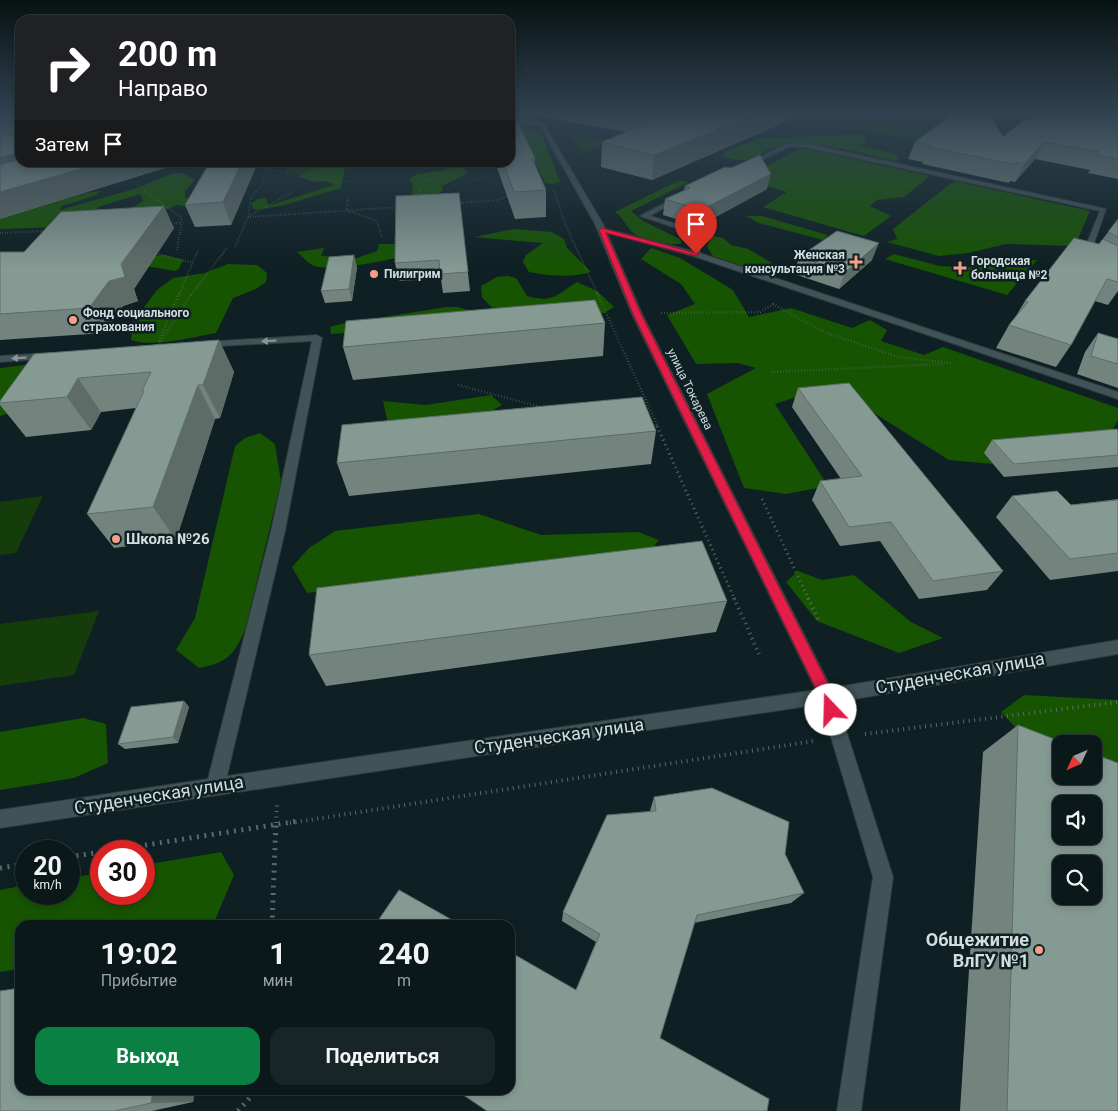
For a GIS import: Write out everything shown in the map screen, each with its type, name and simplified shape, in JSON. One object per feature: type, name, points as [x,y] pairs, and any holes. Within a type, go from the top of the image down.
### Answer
[{"type":"street","name":"улица Токарева","points":[[564,164],[602,230],[637,314],[827,696]]},
{"type":"street","points":[[741,168],[749,164]]},
{"type":"street","points":[[891,164],[1104,210],[1087,253],[1118,272]]},
{"type":"street","points":[[692,192],[644,216],[698,233],[696,254]]},
{"type":"street","points":[[602,230],[696,254],[1118,396]]},
{"type":"street","points":[[193,346],[317,338],[278,531],[214,787]]},
{"type":"street","points":[[0,359],[65,355]]},
{"type":"street","name":"Студенческая улица","points":[[0,820],[827,696],[1118,647]]},
{"type":"street","points":[[827,696],[883,877],[849,1111]]},
{"type":"path","points":[[258,167],[312,179],[350,182]]},
{"type":"path","points":[[419,198],[419,192],[427,181],[427,167]]},
{"type":"path","points":[[427,181],[456,174],[473,167]]},
{"type":"path","points":[[235,247],[248,217],[251,198],[263,184],[265,173],[269,169]]},
{"type":"path","points":[[453,185],[485,177]]},
{"type":"path","points":[[248,217],[312,179]]},
{"type":"path","points":[[136,184],[182,218],[178,251]]},
{"type":"path","points":[[554,191],[566,226],[759,654]]},
{"type":"path","points":[[449,204],[499,200],[513,193]]},
{"type":"path","points":[[347,210],[348,198]]},
{"type":"path","points":[[248,217],[401,207]]},
{"type":"path","points":[[347,210],[377,221],[382,238]]},
{"type":"path","points":[[162,224],[181,223]]},
{"type":"path","points":[[0,233],[48,230]]},
{"type":"path","points":[[395,237],[395,259]]},
{"type":"path","points":[[198,250],[156,349],[193,291],[227,248]]},
{"type":"path","points":[[151,253],[193,263]]},
{"type":"path","points":[[652,313],[760,312],[799,289]]},
{"type":"path","points":[[771,372],[953,363],[898,357],[824,332],[773,304]]},
{"type":"path","points":[[599,317],[615,315]]},
{"type":"path","points":[[458,385],[546,408]]},
{"type":"path","points":[[762,499],[822,626]]},
{"type":"path","points":[[155,844],[840,737],[1118,702]]},
{"type":"path","points":[[272,920],[278,778]]},
{"type":"path","points":[[0,868],[15,866]]},
{"type":"path","points":[[238,1111],[253,1095]]},
{"type":"green space","points":[[536,164],[553,164],[560,182],[554,184],[545,183]]},
{"type":"green space","points":[[771,164],[874,164],[930,176],[904,197],[877,200],[870,206],[891,216],[864,236],[763,207],[787,192],[743,179]]},
{"type":"green space","points":[[288,167],[326,167],[325,177],[286,172]]},
{"type":"green space","points":[[315,167],[345,167],[341,188],[281,206],[254,210],[251,204],[258,199],[266,198],[268,206],[334,185],[325,181],[316,182],[299,177],[301,174]]},
{"type":"green space","points":[[444,167],[463,167],[467,174],[442,186],[443,191],[436,194],[436,199],[411,203],[413,186],[409,179],[417,174],[447,170]]},
{"type":"green space","points":[[174,173],[183,173],[195,180],[185,191],[185,198],[202,197],[191,207],[177,205],[137,222],[121,215],[143,201],[140,194],[98,207],[91,226],[0,229],[0,219],[86,193],[101,191],[94,196],[62,206],[60,210],[137,188]]},
{"type":"green space","points":[[678,181],[689,182],[631,211],[643,221],[680,239],[682,243],[666,244],[640,237],[633,233],[615,212]]},
{"type":"green space","points":[[954,181],[1090,211],[1075,246],[1006,244],[968,253],[939,256],[887,242],[897,239],[893,229]]},
{"type":"green space","points":[[746,216],[762,216],[828,235],[823,240],[759,223]]},
{"type":"green space","points":[[514,229],[552,232],[564,239],[567,248],[591,272],[560,276],[529,272],[523,262],[526,255],[543,243],[474,237]]},
{"type":"green space","points":[[712,236],[723,238],[731,245],[748,249],[772,263],[772,273],[760,275],[713,256],[707,247]]},
{"type":"green space","points":[[379,244],[406,244],[405,255],[372,263],[330,268],[312,265],[297,252],[324,248],[321,256],[357,258],[377,251]]},
{"type":"green space","points":[[651,248],[680,258],[733,290],[749,317],[791,308],[852,328],[870,320],[887,330],[881,341],[924,355],[943,347],[1118,408],[1118,420],[1106,442],[984,453],[993,464],[949,460],[880,417],[853,396],[811,392],[775,404],[828,486],[786,494],[744,488],[707,394],[756,368],[738,363],[696,364],[667,315],[695,304],[681,284],[641,259]]},
{"type":"green space","points":[[894,254],[940,266],[971,267],[1002,260],[1037,260],[1007,295],[885,259]]},
{"type":"green space","points":[[165,255],[183,260],[179,269],[175,271],[146,266],[22,266]]},
{"type":"green space","points":[[228,264],[257,265],[267,273],[266,282],[256,289],[233,298],[216,333],[151,343],[131,340],[133,322],[157,290],[173,278],[205,273]]},
{"type":"green space","points":[[508,276],[516,278],[527,296],[543,299],[554,297],[577,282],[597,291],[614,307],[604,313],[565,318],[517,320],[490,306],[482,297],[481,286],[497,277]]},
{"type":"green space","points":[[446,307],[458,307],[487,316],[484,323],[331,334],[330,327],[341,324]]},
{"type":"green space","points":[[31,364],[28,408],[0,416],[0,368]]},
{"type":"green space","points":[[491,395],[502,405],[470,423],[388,423],[383,401],[426,405]]},
{"type":"green space","points":[[260,433],[275,444],[281,482],[245,630],[233,652],[223,660],[199,668],[176,650],[195,618],[235,446],[245,438]]},
{"type":"green space","points":[[43,496],[16,553],[0,555],[0,502]]},
{"type":"green space","points":[[479,514],[541,535],[638,532],[659,540],[648,553],[307,593],[292,567],[309,548],[335,531]]},
{"type":"green space","points":[[798,571],[822,580],[854,575],[911,622],[943,638],[899,653],[817,621],[786,582]]},
{"type":"green space","points":[[99,611],[74,675],[0,686],[0,624]]},
{"type":"green space","points":[[1024,695],[1118,700],[1118,812],[1102,785],[1102,735],[1052,735],[1052,746],[1016,728],[1001,712]]},
{"type":"green space","points":[[83,718],[106,724],[108,763],[74,778],[0,790],[0,732]]},
{"type":"green space","points":[[221,852],[234,875],[215,920],[15,920],[15,970],[0,972],[0,890],[15,887],[15,905],[80,905],[80,876],[90,875],[90,905],[155,905],[155,863]]},
{"type":"building","points":[[15,164],[15,167],[88,167],[0,192],[0,165]]},
{"type":"building","points":[[515,164],[535,164],[546,190],[514,192],[505,167],[515,167]]},
{"type":"building","points":[[740,164],[765,164],[771,174],[701,210],[665,199],[690,188],[685,186],[725,167],[731,168]]},
{"type":"building","points":[[207,167],[240,167],[223,202],[185,205]]},
{"type":"building","points":[[459,193],[468,272],[440,274],[439,260],[395,263],[396,196]]},
{"type":"building","points":[[164,206],[121,264],[125,277],[109,281],[89,308],[0,314],[0,252],[24,252],[61,212]]},
{"type":"building","points":[[1118,219],[1118,237],[1108,232]]},
{"type":"building","points":[[837,231],[879,243],[845,272],[799,257]]},
{"type":"building","points":[[1074,238],[1099,244],[1103,239],[1118,246],[1118,282],[1107,279],[1071,345],[1009,325],[1028,302],[1025,301]]},
{"type":"building","points":[[354,255],[349,289],[321,291],[329,257]]},
{"type":"building","points":[[595,300],[605,323],[343,347],[346,321]]},
{"type":"building","points":[[1098,333],[1118,339],[1118,364],[1091,356]]},
{"type":"building","points":[[219,340],[203,385],[198,385],[153,507],[87,514],[151,372],[78,378],[67,397],[0,403],[34,354]]},
{"type":"building","points":[[849,383],[1003,571],[933,581],[891,522],[849,527],[820,481],[862,476],[798,388]]},
{"type":"building","points":[[642,397],[656,431],[337,463],[342,425]]},
{"type":"building","points":[[1117,429],[1118,455],[1014,464],[992,440]]},
{"type":"building","points":[[1057,491],[1071,505],[1118,500],[1118,553],[1070,559],[1012,496]]},
{"type":"building","points":[[702,541],[727,601],[309,655],[317,588]]},
{"type":"building","points":[[184,701],[173,737],[118,744],[131,707]]},
{"type":"building","name":"Общежитие ВлГУ №1","points":[[1018,725],[1052,738],[1052,785],[1102,785],[1102,757],[1118,763],[1118,1111],[1007,1111]]},
{"type":"building","points":[[712,788],[789,822],[785,854],[804,893],[697,915],[660,1038],[769,1099],[767,1111],[487,1111],[463,1095],[515,1095],[515,955],[576,990],[600,934],[563,912],[607,815],[656,811],[654,797]]},
{"type":"building","points":[[399,890],[452,920],[378,920]]},
{"type":"building","points":[[15,989],[15,1095],[152,1095],[151,1103],[114,1111],[0,1111],[0,991]]},
{"type":"place","name":"Женская консультация №3","points":[[856,262]]},
{"type":"place","name":"Городская больница №2","points":[[960,268]]},
{"type":"place","name":"Пилигрим","points":[[374,274]]},
{"type":"place","name":"Фонд социального страхования","points":[[73,320]]},
{"type":"place","name":"Школа №26","points":[[116,539]]},
{"type":"place","name":"Общежитие ВлГУ №1","points":[[1039,950]]},
{"type":"route","points":[[696,254],[602,230],[637,314],[827,696],[831,710]]}]
